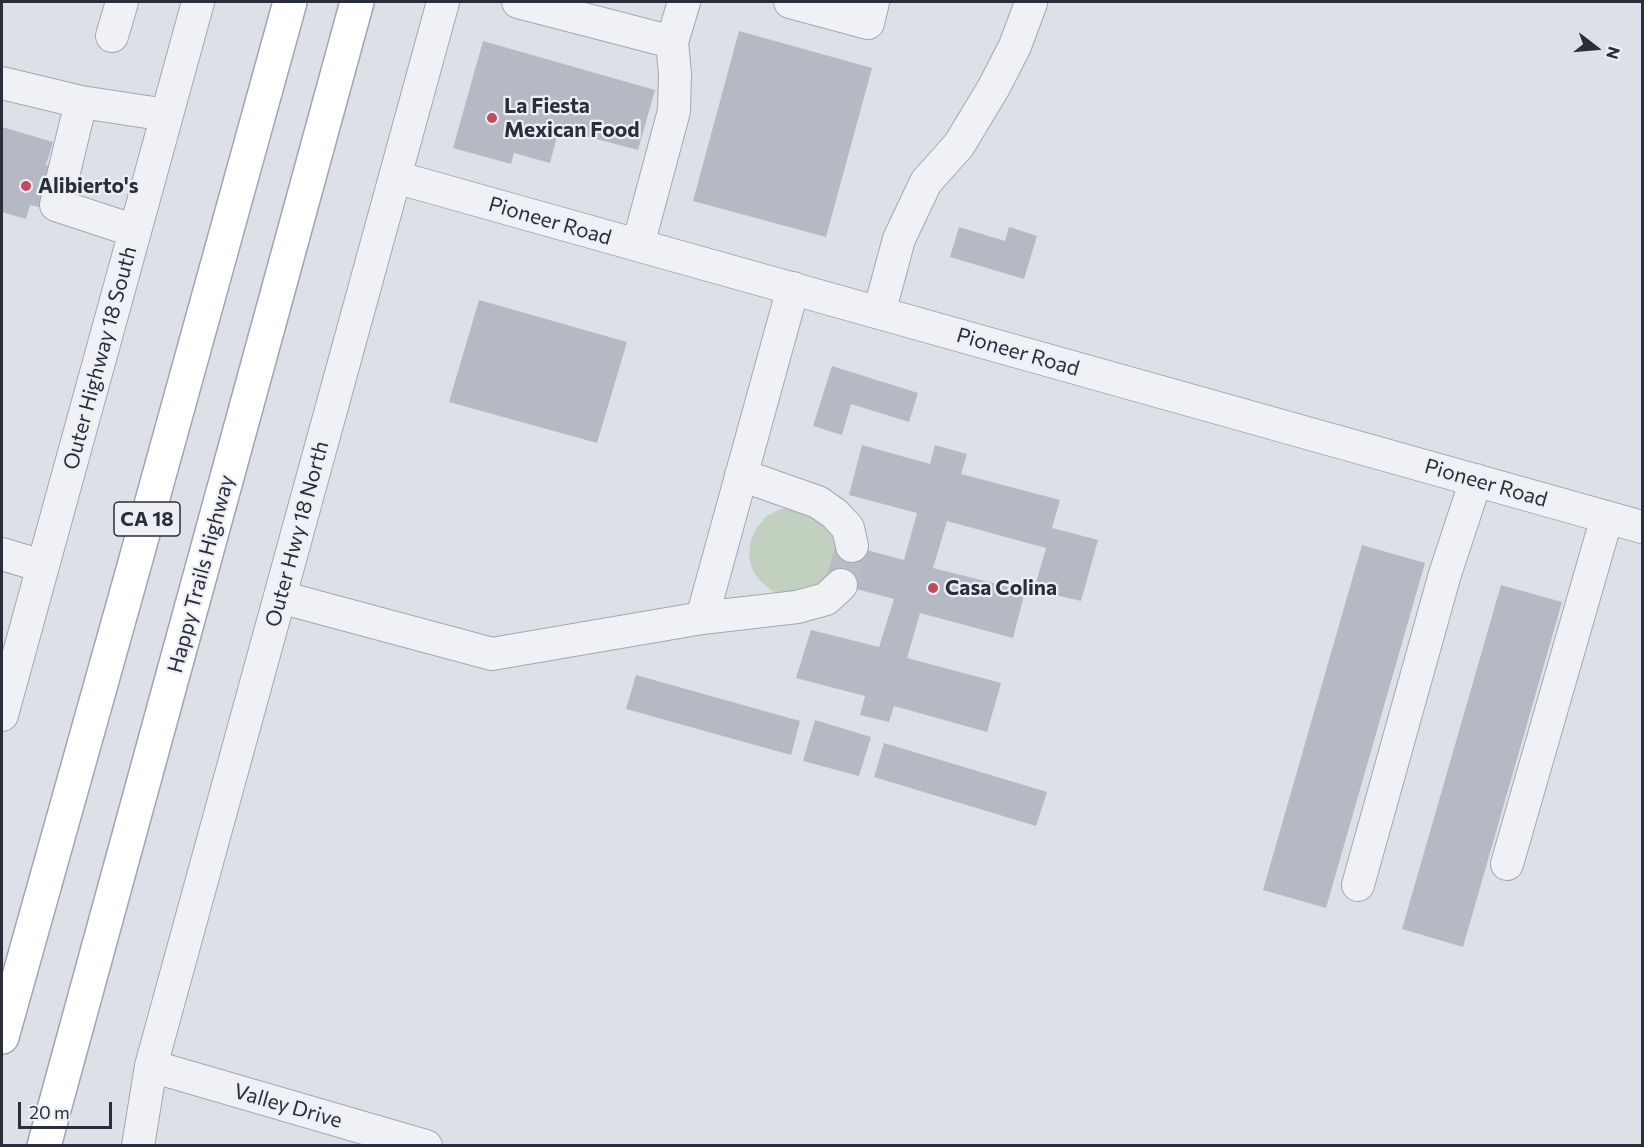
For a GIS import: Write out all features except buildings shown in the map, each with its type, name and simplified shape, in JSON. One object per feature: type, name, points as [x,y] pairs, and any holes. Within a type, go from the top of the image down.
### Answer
[{"type":"main road","name":"CA 18","points":[[2,1036],[290,2]]},
{"type":"main road","name":"Happy Trails Highway","points":[[44,1146],[357,2]]},
{"type":"street","points":[[112,36],[122,2]]},
{"type":"street","name":"Outer Highway 18 South","points":[[2,715],[198,2]]},
{"type":"street","name":"Outer Hwy 18 North","points":[[138,1146],[150,1066],[443,2]]},
{"type":"street","points":[[518,2],[672,42]]},
{"type":"street","points":[[638,245],[674,111],[675,74],[672,42],[684,2]]},
{"type":"street","points":[[790,2],[868,24],[873,2]]},
{"type":"street","points":[[879,313],[899,239],[926,182],[959,145],[994,87],[1016,46],[1031,3]]},
{"type":"street","points":[[2,83],[81,102],[167,115]]},
{"type":"street","points":[[81,102],[56,205],[135,231]]},
{"type":"street","name":"Pioneer Road","points":[[394,177],[1642,526]]},
{"type":"street","points":[[702,618],[793,288]]},
{"type":"street","points":[[741,475],[818,502],[835,514],[848,528],[852,546]]},
{"type":"street","points":[[1358,885],[1445,574],[1476,480]]},
{"type":"street","points":[[1507,864],[1607,517]]},
{"type":"street","points":[[2,554],[42,566]]},
{"type":"street","points":[[280,597],[492,654],[702,618],[797,607],[826,599],[841,585]]},
{"type":"street","name":"Valley Drive","points":[[150,1066],[426,1146]]},
{"type":"green space","points":[[794,507],[821,517],[837,541],[838,556],[826,582],[786,596],[772,591],[760,581],[752,569],[749,555],[751,540],[757,527],[767,516],[780,509]]},
{"type":"tunnel","points":[[841,585],[852,546]]},
{"type":"place","name":"La Fiesta Mexican Food","points":[[492,118]]},
{"type":"place","name":"Alibierto's","points":[[26,186]]},
{"type":"place","name":"Casa Colina","points":[[933,588]]}]
